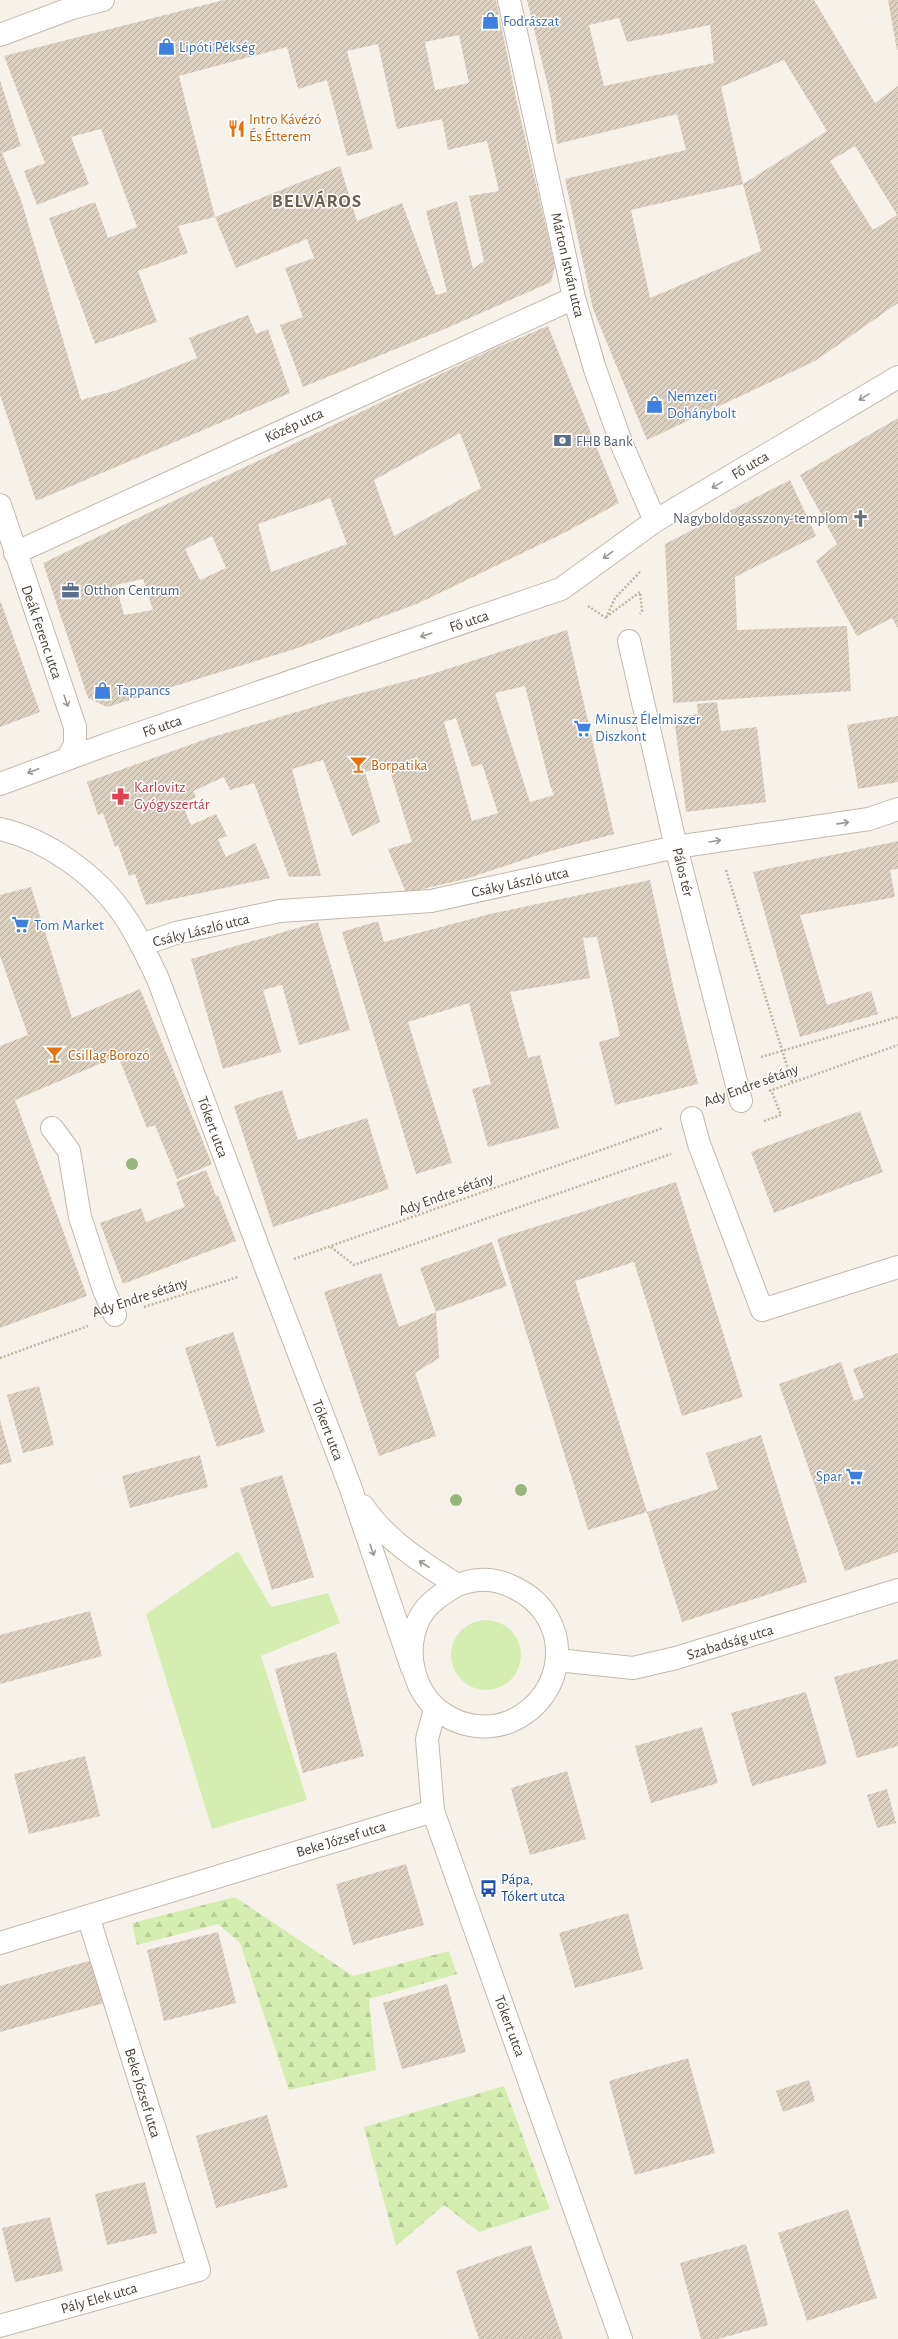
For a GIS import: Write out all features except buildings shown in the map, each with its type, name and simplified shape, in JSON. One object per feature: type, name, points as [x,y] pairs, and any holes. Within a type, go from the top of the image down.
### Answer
[{"type":"street","points":[[0,35],[71,4],[103,0]]},
{"type":"street","name":"Márton István utca","points":[[509,0],[574,298],[595,369],[622,445],[655,521]]},
{"type":"street","name":"Közép utca","points":[[15,553],[574,298]]},
{"type":"street","name":"Fő utca","points":[[0,784],[67,758],[561,589],[655,521],[898,377]]},
{"type":"street","name":"Deák Ferenc utca","points":[[0,505],[75,727],[74,745],[67,758]]},
{"type":"street","name":"Pálos tér","points":[[629,641],[676,847],[741,1101]]},
{"type":"street","name":"Csáky László utca","points":[[141,945],[176,933],[280,911],[431,901],[676,847],[869,819],[898,808]]},
{"type":"street","name":"Tókert utca","points":[[0,829],[16,832],[38,842],[63,857],[103,890],[124,916],[158,979],[266,1268],[350,1486],[412,1668],[421,1690],[436,1709],[455,1721],[477,1727],[500,1725],[522,1716],[540,1702],[552,1682],[557,1660],[555,1635],[545,1612],[528,1594],[505,1583],[481,1580],[456,1585],[435,1599],[419,1619],[412,1643],[412,1668]]},
{"type":"street","points":[[692,1118],[699,1144],[762,1310],[898,1267]]},
{"type":"street","points":[[52,1128],[69,1151],[80,1217],[104,1290],[116,1315]]},
{"type":"street","name":"Tókert utca","points":[[350,1486],[374,1523],[393,1541],[456,1585]]},
{"type":"street","name":"Szabadság utca","points":[[557,1660],[633,1668],[676,1658],[898,1590]]},
{"type":"street","name":"Tókert utca","points":[[436,1709],[427,1739],[433,1811],[620,2339]]},
{"type":"street","name":"Beke József utca","points":[[0,1943],[433,1811]]},
{"type":"street","name":"Beke József utca","points":[[88,1916],[199,2270]]},
{"type":"street","name":"Pály Elek utca","points":[[0,2326],[199,2270]]},
{"type":"path","points":[[606,618],[615,598],[640,572]]},
{"type":"path","points":[[717,840],[792,1082]]},
{"type":"path","points":[[763,1063],[760,1056],[782,1052],[898,1017]]},
{"type":"path","name":"Ady Endre sétány","points":[[741,1101],[898,1045]]},
{"type":"path","points":[[759,1123],[781,1115],[769,1084]]},
{"type":"path","name":"Ady Endre sétány","points":[[0,1358],[116,1315],[331,1247],[692,1118]]},
{"type":"path","points":[[331,1247],[354,1265],[699,1144]]},
{"type":"green space","points":[[238,1551],[271,1607],[328,1593],[340,1623],[261,1656],[307,1800],[212,1829],[146,1614]]},
{"type":"green space","points":[[479,1620],[493,1620],[506,1626],[515,1635],[519,1641],[521,1655],[519,1669],[511,1680],[500,1688],[493,1690],[479,1690],[472,1688],[461,1680],[453,1669],[451,1662],[451,1648],[453,1641],[461,1630],[472,1622]]},
{"type":"green space","points":[[235,1897],[353,1976],[449,1951],[457,1974],[369,1999],[376,2070],[289,2090],[240,1943],[218,1924],[137,1945],[132,1923]]},
{"type":"green space","points":[[504,2086],[550,2209],[479,2232],[444,2205],[396,2246],[364,2127]]},
{"type":"place","name":"Fodrászat","points":[[490,21]]},
{"type":"place","name":"Lipóti Pékség","points":[[166,47]]},
{"type":"place","name":"Intro Kávézó És Étterem","points":[[236,128]]},
{"type":"place","name":"Nemzeti Dohánybolt","points":[[654,405]]},
{"type":"place","name":"FHB Bank","points":[[563,441]]},
{"type":"place","name":"Nagyboldogasszony-templom","points":[[861,518]]},
{"type":"place","name":"Otthon Centrum","points":[[71,590]]},
{"type":"place","name":"Tappancs","points":[[103,690]]},
{"type":"place","name":"Minusz Élelmiszer Diszkont","points":[[582,728]]},
{"type":"place","name":"Borpatika","points":[[358,765]]},
{"type":"place","name":"Karlovitz Gyógyszertár","points":[[121,796]]},
{"type":"place","name":"Tom Market","points":[[21,925]]},
{"type":"place","name":"Csillag Borozó","points":[[55,1055]]},
{"type":"place","name":"Spar","points":[[855,1476]]},
{"type":"place","name":"Pápa, Tókert utca","points":[[488,1888]]},
{"type":"district","name":"BELVÁROS","points":[[317,200]]}]
